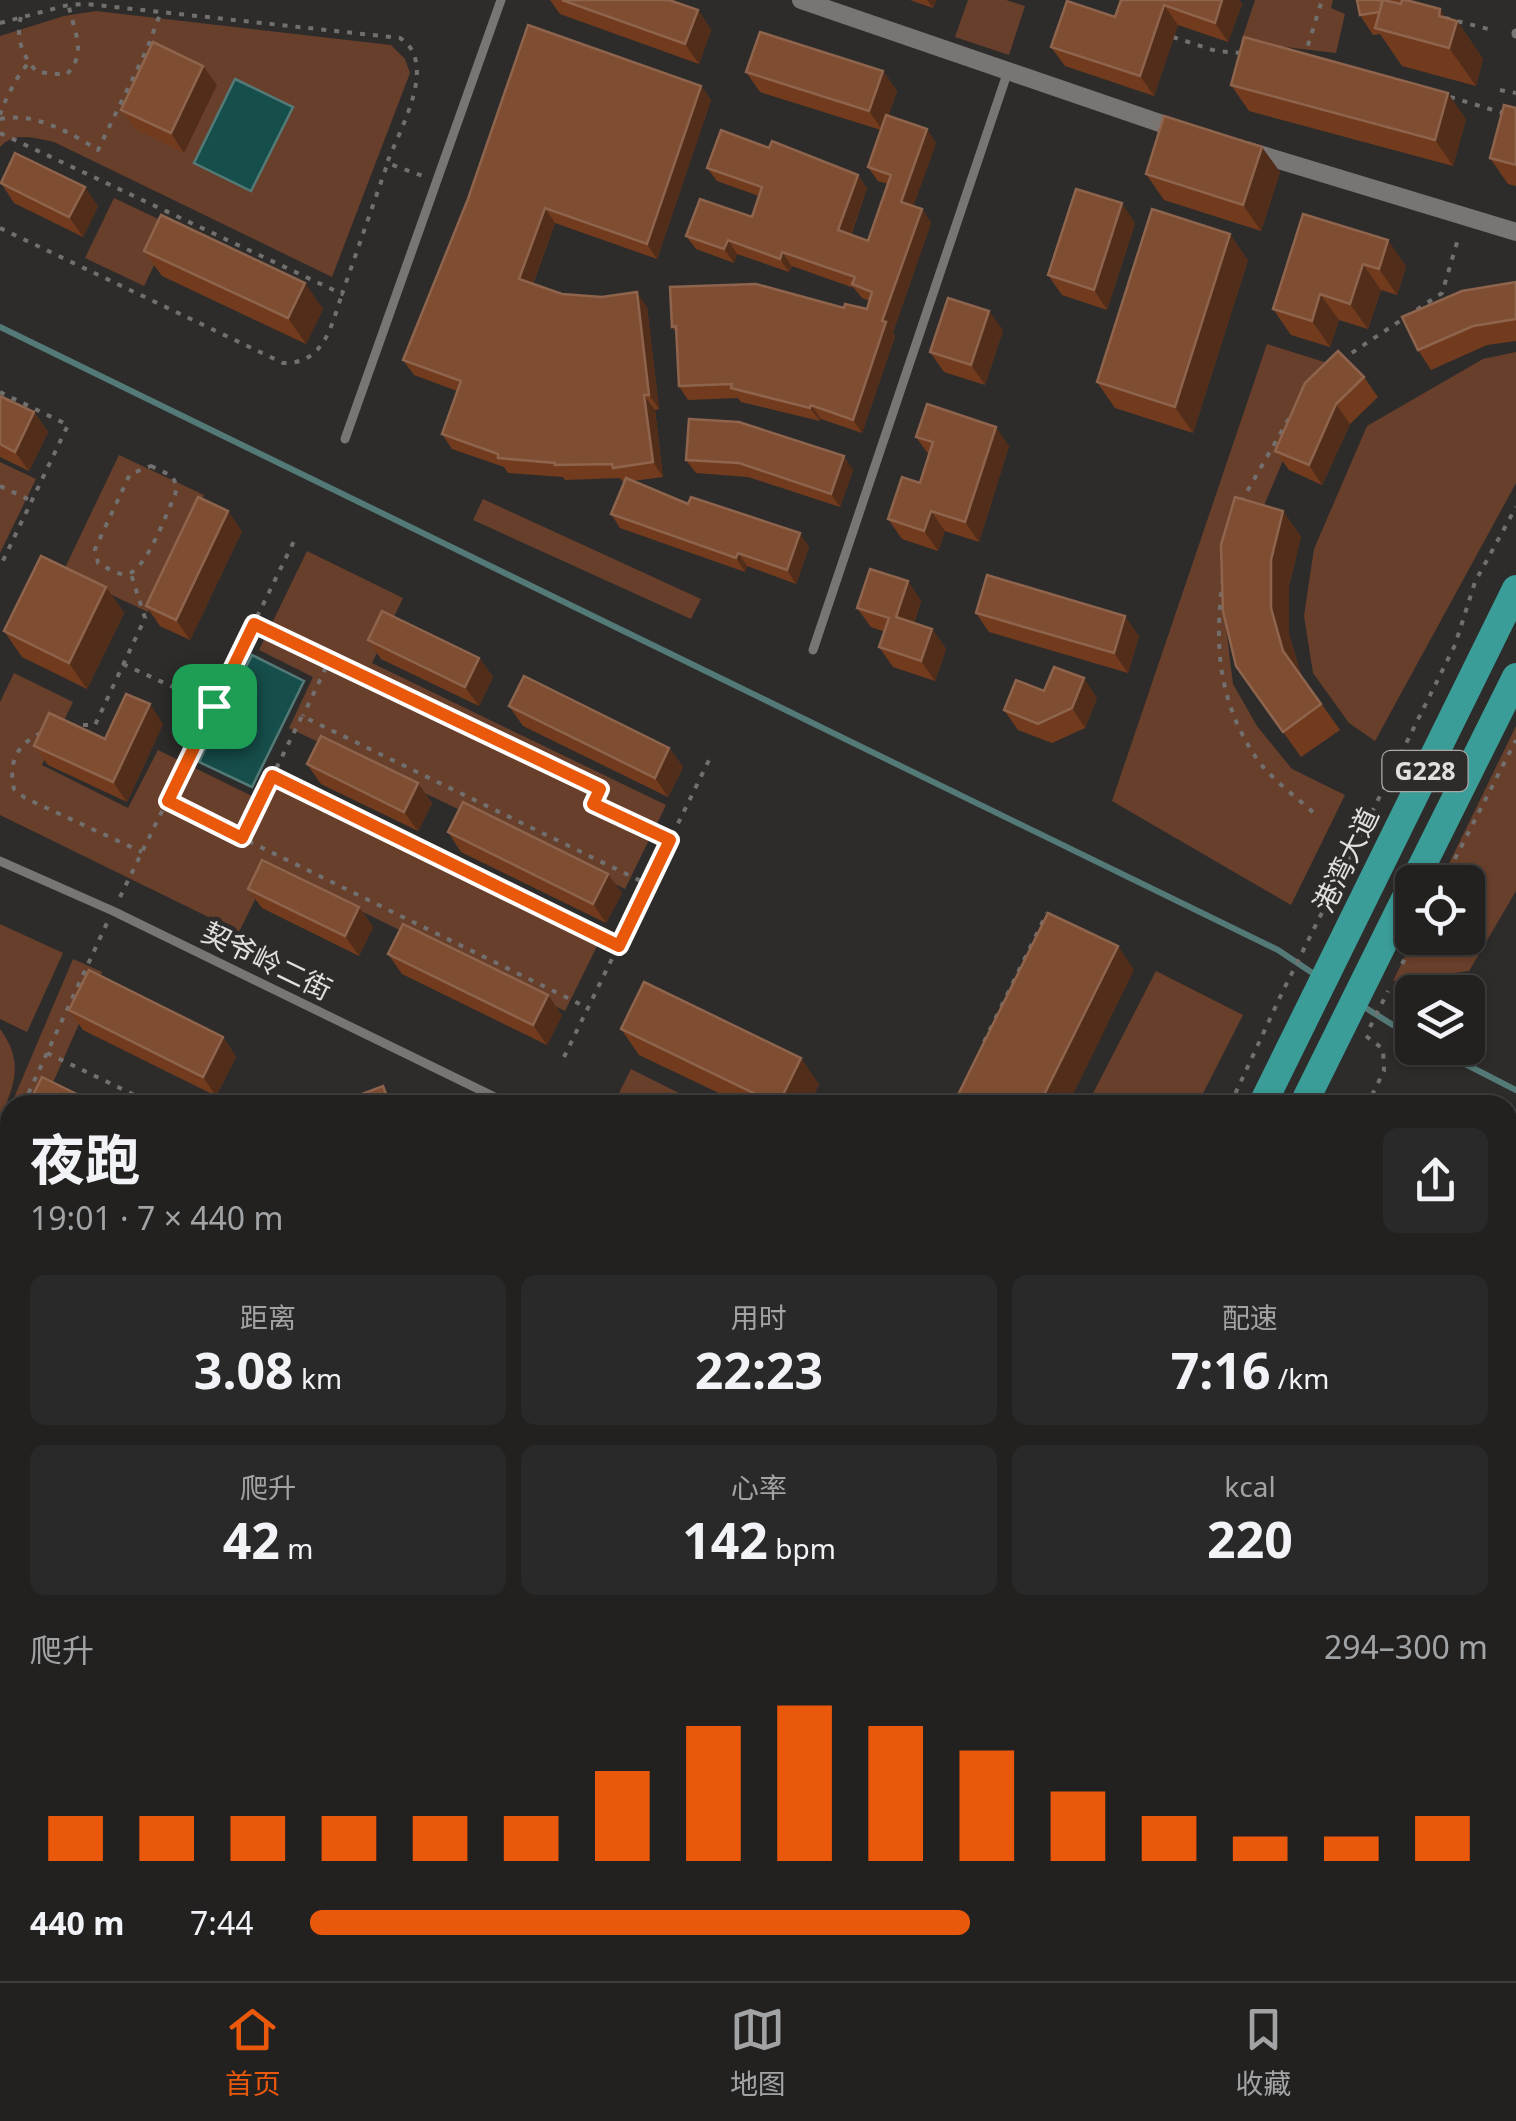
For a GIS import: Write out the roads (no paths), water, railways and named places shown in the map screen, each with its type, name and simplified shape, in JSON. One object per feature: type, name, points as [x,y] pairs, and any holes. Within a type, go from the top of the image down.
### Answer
[{"type":"highway","name":"港湾大道","points":[[1267,1095],[1516,590]]},
{"type":"highway","name":"G228","points":[[1422,865],[1516,677]]},
{"type":"highway","name":"G228","points":[[1311,1095],[1354,1031],[1382,976],[1395,937]]},
{"type":"street","points":[[800,0],[1213,140],[1516,232]]},
{"type":"lane","points":[[345,438],[501,0]]},
{"type":"lane","points":[[813,650],[1008,71]]},
{"type":"lane","name":"契爷岭二街","points":[[0,861],[113,911],[491,1095]]},
{"type":"water","points":[[235,79],[293,107],[251,191],[194,163]]},
{"type":"water","points":[[252,655],[304,681],[252,787],[199,762]]},
{"type":"waterway","points":[[0,327],[1278,950],[1317,976]]},
{"type":"waterway","points":[[1361,1005],[1395,1026]]},
{"type":"waterway","points":[[1467,1065],[1516,1090]]}]
